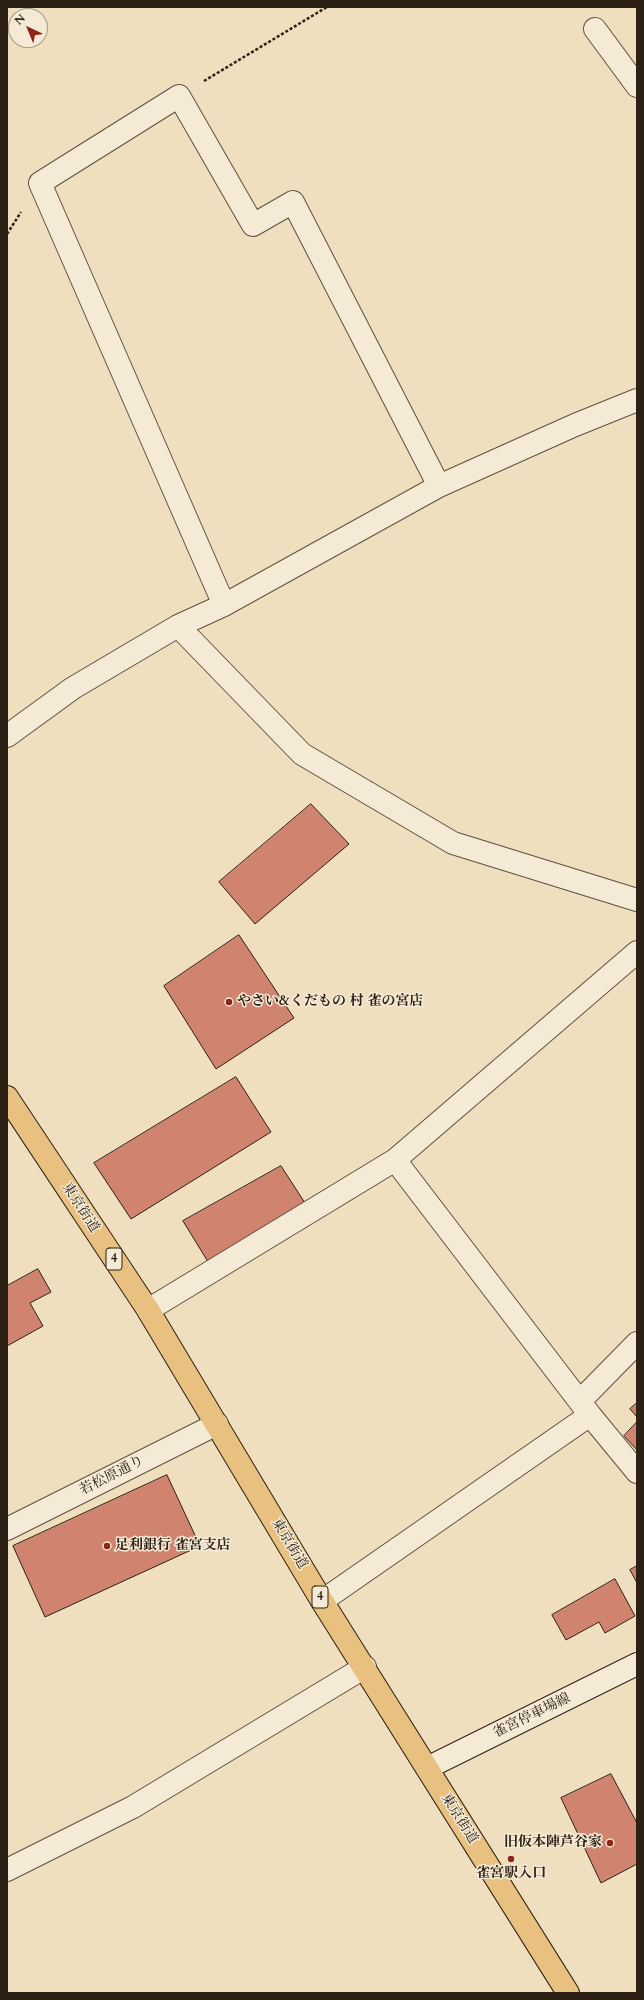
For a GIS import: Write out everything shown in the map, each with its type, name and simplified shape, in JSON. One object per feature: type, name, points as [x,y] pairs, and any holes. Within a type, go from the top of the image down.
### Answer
[{"type":"highway","name":"東京街道","points":[[7,1097],[148,1310],[322,1601],[365,1667],[568,1993]]},
{"type":"street","points":[[595,30],[637,86]]},
{"type":"street","points":[[224,605],[40,183],[179,96],[253,225],[294,202],[439,486]]},
{"type":"street","points":[[7,736],[73,688],[178,626],[224,605],[439,486],[575,424],[637,400]]},
{"type":"street","points":[[178,626],[302,754],[453,843],[637,900]]},
{"type":"street","points":[[148,1310],[395,1160],[637,952]]},
{"type":"street","points":[[395,1160],[585,1408],[637,1472]]},
{"type":"street","points":[[322,1601],[585,1408],[637,1343]]},
{"type":"street","name":"若松原通り","points":[[7,1529],[217,1424]]},
{"type":"street","name":"雀宮停車場線","points":[[427,1768],[637,1664]]},
{"type":"street","points":[[7,1870],[133,1807],[365,1667]]},
{"type":"path","points":[[179,96],[327,7]]},
{"type":"building","points":[[311,804],[349,844],[255,924],[219,882]]},
{"type":"building","name":"やさい&くだもの 村 雀の宮店","points":[[239,935],[294,1018],[216,1069],[164,986]]},
{"type":"building","points":[[236,1077],[271,1132],[131,1219],[94,1163]]},
{"type":"building","points":[[281,1166],[307,1206],[210,1265],[183,1221]]},
{"type":"building","points":[[38,1269],[51,1292],[30,1303],[43,1326],[7,1346],[7,1286]]},
{"type":"building","points":[[637,1403],[637,1417],[630,1409]]},
{"type":"building","points":[[637,1422],[637,1450],[624,1436]]},
{"type":"building","name":"足利銀行 雀宮支店","points":[[167,1475],[200,1546],[45,1617],[13,1546]]},
{"type":"building","points":[[637,1566],[637,1583],[630,1570]]},
{"type":"building","points":[[615,1579],[635,1616],[605,1633],[599,1622],[566,1640],[552,1615]]},
{"type":"building","name":"旧仮本陣芦谷家","points":[[611,1774],[637,1823],[637,1864],[601,1883],[561,1798]]},
{"type":"place","name":"やさい&くだもの 村 雀の宮店","points":[[229,1002]]},
{"type":"place","name":"足利銀行 雀宮支店","points":[[107,1546]]},
{"type":"place","name":"旧仮本陣芦谷家","points":[[610,1843]]},
{"type":"place","name":"雀宮駅入口","points":[[511,1859]]}]
